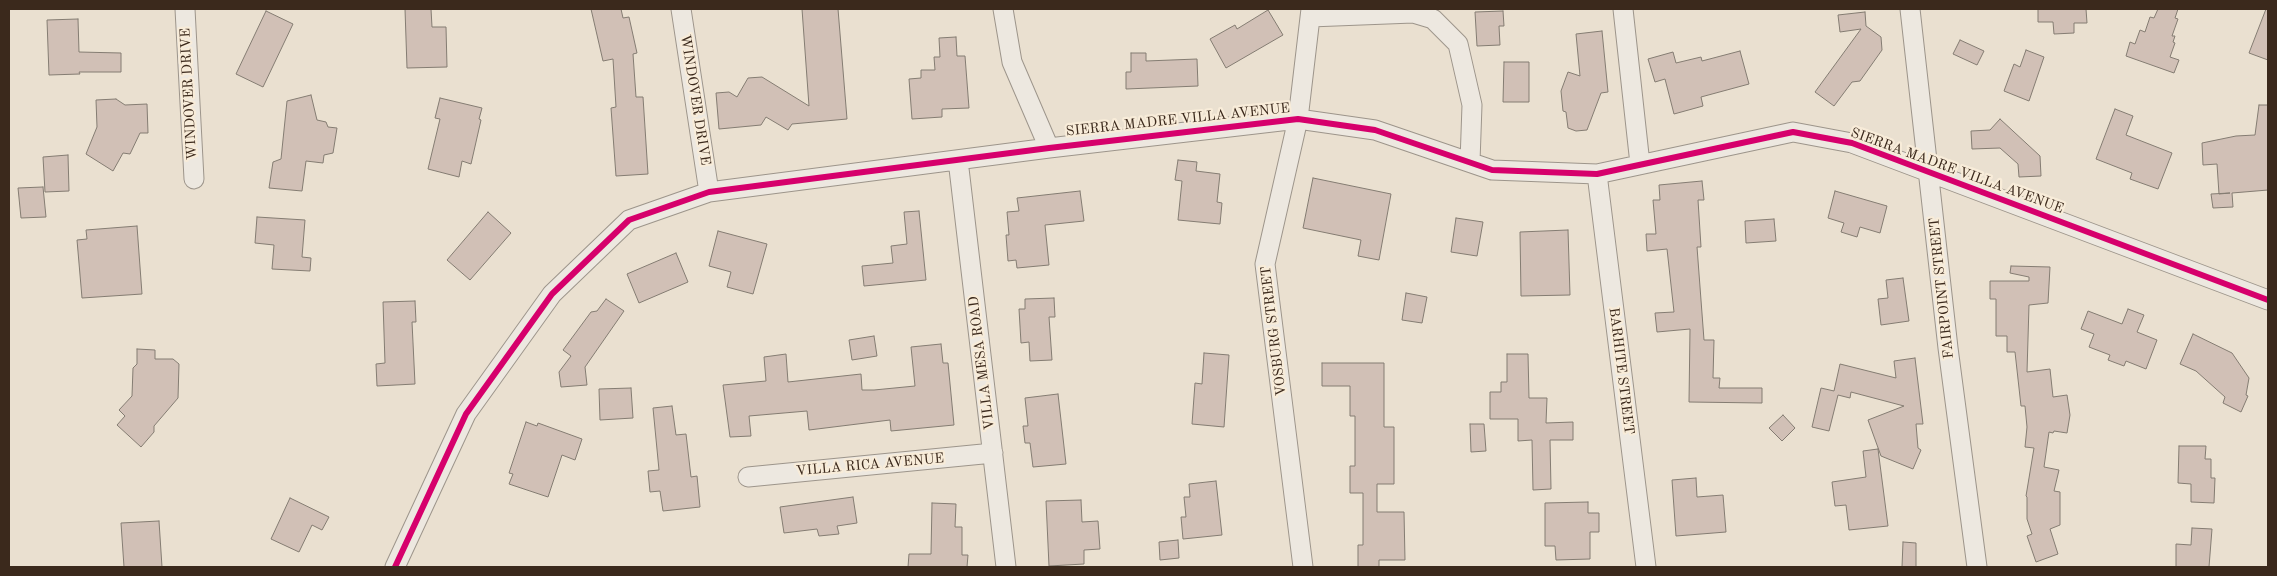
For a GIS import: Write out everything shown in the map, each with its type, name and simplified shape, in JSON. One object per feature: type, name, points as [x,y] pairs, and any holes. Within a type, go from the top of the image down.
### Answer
[{"type":"street","name":"WINDOVER DRIVE","points":[[185,9],[194,179]]},
{"type":"street","name":"WINDOVER DRIVE","points":[[681,9],[709,192]]},
{"type":"street","points":[[1003,9],[1012,62],[1049,148]]},
{"type":"street","points":[[1623,9],[1640,164]]},
{"type":"street","name":"FAIRPOINT STREET","points":[[1910,9],[1948,348],[1977,567]]},
{"type":"street","points":[[1310,13],[1413,13],[1433,19],[1458,44],[1472,105],[1470,162]]},
{"type":"street","name":"VOSBURG STREET","points":[[1303,567],[1265,264],[1298,119],[1310,13]]},
{"type":"street","name":"SIERRA MADRE VILLA AVENUE","points":[[395,567],[466,414],[552,294],[629,220],[709,192],[1049,148],[1298,119],[1375,130],[1492,170],[1597,174],[1793,132],[1852,143],[2268,300]]},
{"type":"street","name":"VILLA MESA ROAD","points":[[958,160],[1006,567]]},
{"type":"street","name":"BARHITE STREET","points":[[1597,174],[1646,567]]},
{"type":"street","name":"VILLA RICA AVENUE","points":[[748,477],[993,453]]},
{"type":"building","points":[[405,9],[431,9],[432,27],[446,27],[447,67],[407,68]]},
{"type":"building","points":[[591,9],[621,9],[623,18],[629,17],[637,53],[633,54],[636,97],[643,97],[648,174],[616,176],[611,108],[616,107],[613,59],[603,61]]},
{"type":"building","points":[[802,9],[838,9],[847,119],[792,124],[788,130],[766,117],[761,125],[719,129],[716,93],[729,92],[737,97],[748,78],[762,77],[809,106]]},
{"type":"building","points":[[2038,9],[2086,9],[2087,23],[2074,23],[2074,33],[2054,34],[2053,22],[2038,22]]},
{"type":"building","points":[[2158,9],[2178,9],[2175,18],[2178,19],[2172,36],[2175,36],[2173,42],[2175,43],[2170,57],[2179,60],[2174,73],[2126,56],[2130,42],[2135,44],[2140,30],[2145,32],[2150,17],[2154,18]]},
{"type":"building","points":[[2266,9],[2268,9],[2268,60],[2249,53]]},
{"type":"building","points":[[1268,10],[1283,35],[1226,68],[1210,39],[1235,25],[1237,29]]},
{"type":"building","points":[[266,11],[293,24],[263,87],[236,74]]},
{"type":"building","points":[[1503,11],[1504,26],[1499,26],[1500,45],[1477,46],[1475,12]]},
{"type":"building","points":[[1865,12],[1866,26],[1881,37],[1882,50],[1860,81],[1852,82],[1834,106],[1815,92],[1861,29],[1840,32],[1838,15]]},
{"type":"building","points":[[78,19],[79,52],[121,53],[121,72],[79,72],[80,74],[49,75],[47,20]]},
{"type":"building","points":[[1602,31],[1608,92],[1601,93],[1587,130],[1576,131],[1568,128],[1566,112],[1563,111],[1561,91],[1568,72],[1580,76],[1576,34]]},
{"type":"building","points":[[956,37],[957,56],[965,56],[969,108],[942,109],[942,117],[912,119],[909,79],[921,78],[921,70],[935,70],[934,57],[940,57],[939,38]]},
{"type":"building","points":[[1960,40],[1984,51],[1977,65],[1953,54]]},
{"type":"building","points":[[2026,50],[2044,57],[2029,101],[2004,91],[2014,64],[2020,67]]},
{"type":"building","points":[[1740,51],[1749,84],[1701,97],[1703,106],[1674,114],[1665,79],[1655,82],[1648,59],[1673,52],[1676,63],[1701,57],[1702,61]]},
{"type":"building","points":[[1131,53],[1146,53],[1146,61],[1197,59],[1198,86],[1126,89],[1126,72],[1131,72]]},
{"type":"building","points":[[1504,62],[1529,62],[1529,102],[1503,102]]},
{"type":"building","points":[[311,95],[317,120],[326,122],[328,127],[337,128],[333,153],[324,155],[323,163],[306,161],[302,191],[269,188],[273,162],[281,159],[287,101]]},
{"type":"building","points":[[440,98],[482,108],[471,164],[462,161],[459,177],[428,169],[440,119],[435,118]]},
{"type":"building","points":[[116,99],[125,105],[147,104],[148,133],[140,133],[130,154],[123,153],[113,171],[86,154],[97,127],[96,100]]},
{"type":"building","points":[[2259,105],[2268,105],[2268,190],[2232,193],[2233,207],[2213,208],[2211,194],[2219,194],[2217,164],[2203,165],[2202,143],[2236,136],[2255,135]]},
{"type":"building","points":[[2115,109],[2133,116],[2126,135],[2172,153],[2158,189],[2130,179],[2132,173],[2096,159]]},
{"type":"building","points":[[2000,119],[2040,156],[2041,176],[2019,177],[2018,164],[2000,148],[1972,149],[1971,131],[1990,130]]},
{"type":"building","points":[[68,155],[69,191],[45,192],[43,157]]},
{"type":"building","points":[[1178,160],[1197,162],[1196,171],[1220,174],[1217,202],[1222,203],[1220,224],[1178,220],[1182,181],[1175,180]]},
{"type":"building","points":[[1313,178],[1391,194],[1379,260],[1358,256],[1361,240],[1303,228]]},
{"type":"building","points":[[1702,181],[1704,200],[1698,200],[1701,247],[1697,247],[1704,340],[1714,340],[1713,378],[1720,378],[1719,388],[1762,388],[1762,403],[1689,402],[1690,329],[1657,332],[1655,313],[1674,312],[1667,249],[1647,251],[1646,234],[1656,234],[1653,200],[1660,200],[1659,185]]},
{"type":"building","points":[[43,187],[46,217],[21,218],[18,188]]},
{"type":"building","points":[[1080,191],[1084,221],[1045,225],[1049,265],[1017,268],[1016,260],[1008,261],[1006,235],[1009,235],[1007,212],[1019,211],[1017,198]]},
{"type":"building","points":[[1835,191],[1887,206],[1880,233],[1860,227],[1857,237],[1841,232],[1844,223],[1828,218]]},
{"type":"building","points":[[919,211],[926,280],[864,286],[862,266],[893,263],[891,246],[907,244],[904,212]]},
{"type":"building","points":[[488,212],[511,233],[470,280],[447,260]]},
{"type":"building","points":[[257,217],[305,220],[302,257],[311,258],[310,271],[272,269],[274,245],[255,243]]},
{"type":"building","points":[[1456,218],[1483,222],[1477,256],[1451,252]]},
{"type":"building","points":[[1774,219],[1776,241],[1746,243],[1745,221]]},
{"type":"building","points":[[137,226],[142,294],[82,298],[77,240],[87,239],[86,230]]},
{"type":"building","points":[[1568,230],[1570,295],[1521,296],[1520,232]]},
{"type":"building","points":[[718,231],[767,244],[753,294],[727,287],[731,272],[709,266]]},
{"type":"building","points":[[676,253],[688,282],[639,303],[627,274]]},
{"type":"building","points":[[2011,266],[2050,267],[2048,303],[2029,305],[2027,372],[2050,369],[2053,397],[2067,395],[2070,415],[2067,433],[2049,432],[2044,467],[2059,470],[2054,491],[2060,492],[2060,525],[2050,529],[2058,554],[2036,562],[2027,536],[2032,534],[2027,519],[2026,496],[2034,448],[2025,447],[2027,427],[2025,406],[2021,406],[2015,352],[2007,352],[2007,336],[1996,336],[1996,299],[1990,299],[1990,281],[2029,281],[2029,277],[2010,273]]},
{"type":"building","points":[[1903,278],[1909,321],[1881,325],[1878,299],[1888,298],[1886,280]]},
{"type":"building","points":[[1406,293],[1427,297],[1422,323],[1402,320]]},
{"type":"building","points":[[1054,298],[1055,317],[1049,317],[1052,360],[1030,361],[1029,342],[1021,343],[1019,309],[1025,309],[1025,299]]},
{"type":"building","points":[[606,299],[624,311],[585,367],[587,385],[561,387],[559,372],[571,356],[563,350],[591,312],[597,311]]},
{"type":"building","points":[[415,301],[416,322],[412,322],[415,384],[377,386],[376,364],[385,363],[383,302]]},
{"type":"building","points":[[2128,309],[2144,315],[2137,332],[2157,340],[2146,369],[2126,361],[2124,366],[2108,360],[2110,355],[2089,347],[2094,334],[2081,329],[2088,311],[2122,324]]},
{"type":"building","points":[[2193,334],[2232,353],[2249,378],[2246,395],[2248,396],[2241,412],[2223,403],[2225,397],[2196,371],[2180,364]]},
{"type":"building","points":[[874,336],[877,356],[852,360],[849,340]]},
{"type":"building","points":[[941,344],[943,363],[948,363],[954,425],[891,431],[890,420],[809,430],[807,411],[749,416],[751,436],[730,437],[723,385],[766,381],[764,357],[786,354],[788,382],[861,374],[862,390],[874,390],[915,386],[911,347]]},
{"type":"building","points":[[137,349],[155,350],[155,359],[173,359],[179,364],[178,398],[154,426],[154,432],[141,447],[117,425],[125,416],[119,410],[132,396],[133,368],[137,364]]},
{"type":"building","points":[[1204,353],[1229,355],[1224,427],[1192,424],[1195,383],[1202,384]]},
{"type":"building","points":[[1507,354],[1528,354],[1529,398],[1547,398],[1546,423],[1573,422],[1573,440],[1550,440],[1551,489],[1533,490],[1532,440],[1518,441],[1518,419],[1490,419],[1490,392],[1501,392],[1501,382],[1507,382]]},
{"type":"building","points":[[1915,358],[1923,424],[1916,424],[1918,448],[1921,450],[1913,469],[1881,456],[1868,420],[1904,406],[1851,392],[1850,398],[1838,395],[1829,431],[1812,427],[1821,388],[1834,391],[1840,364],[1896,378],[1894,361]]},
{"type":"building","points":[[1322,363],[1384,363],[1384,427],[1394,427],[1394,484],[1377,484],[1377,512],[1404,512],[1405,560],[1379,560],[1379,567],[1358,567],[1358,545],[1363,545],[1363,493],[1350,493],[1350,466],[1355,466],[1355,416],[1350,416],[1350,386],[1322,386]]},
{"type":"building","points":[[631,388],[633,418],[600,420],[599,389]]},
{"type":"building","points":[[1058,394],[1066,464],[1033,467],[1030,443],[1025,443],[1023,426],[1028,426],[1025,398]]},
{"type":"building","points":[[672,406],[676,435],[686,434],[691,477],[697,476],[700,507],[663,511],[660,491],[650,492],[648,471],[659,470],[653,408]]},
{"type":"building","points":[[1783,415],[1795,428],[1782,441],[1769,428]]},
{"type":"building","points":[[526,422],[537,426],[538,423],[582,439],[575,460],[562,455],[548,497],[509,484],[513,474],[509,473]]},
{"type":"building","points":[[1470,424],[1484,424],[1486,451],[1471,452]]},
{"type":"building","points":[[2179,446],[2206,446],[2205,459],[2211,459],[2211,478],[2215,478],[2214,503],[2191,502],[2191,484],[2178,483]]},
{"type":"building","points":[[1878,449],[1888,526],[1849,530],[1846,505],[1835,506],[1832,482],[1866,477],[1863,451]]},
{"type":"building","points":[[1696,478],[1697,497],[1723,495],[1726,532],[1676,536],[1672,480]]},
{"type":"building","points":[[1216,481],[1222,535],[1183,539],[1181,517],[1186,517],[1184,497],[1190,497],[1189,484]]},
{"type":"building","points":[[853,497],[857,523],[837,526],[839,534],[819,536],[817,529],[784,533],[780,507]]},
{"type":"building","points":[[290,498],[329,517],[322,530],[312,525],[299,552],[271,539]]},
{"type":"building","points":[[1081,500],[1082,522],[1098,521],[1100,549],[1084,550],[1084,564],[1049,566],[1046,501]]},
{"type":"building","points":[[1588,502],[1588,513],[1599,513],[1599,532],[1590,532],[1590,559],[1556,560],[1555,546],[1545,546],[1545,503]]},
{"type":"building","points":[[932,503],[956,504],[955,527],[962,527],[962,555],[968,555],[967,567],[908,567],[909,554],[931,554]]},
{"type":"building","points":[[159,521],[162,567],[124,567],[121,523]]},
{"type":"building","points":[[2192,528],[2212,529],[2209,567],[2176,567],[2176,544],[2191,545]]},
{"type":"building","points":[[1178,540],[1179,558],[1160,560],[1159,542]]},
{"type":"building","points":[[1903,542],[1916,543],[1916,567],[1902,567]]},
{"type":"cycle path","points":[[395,567],[466,414],[552,294],[629,220],[709,192],[1049,148],[1298,119],[1375,130],[1492,170],[1597,174],[1793,132],[1852,143],[2268,300]]}]
